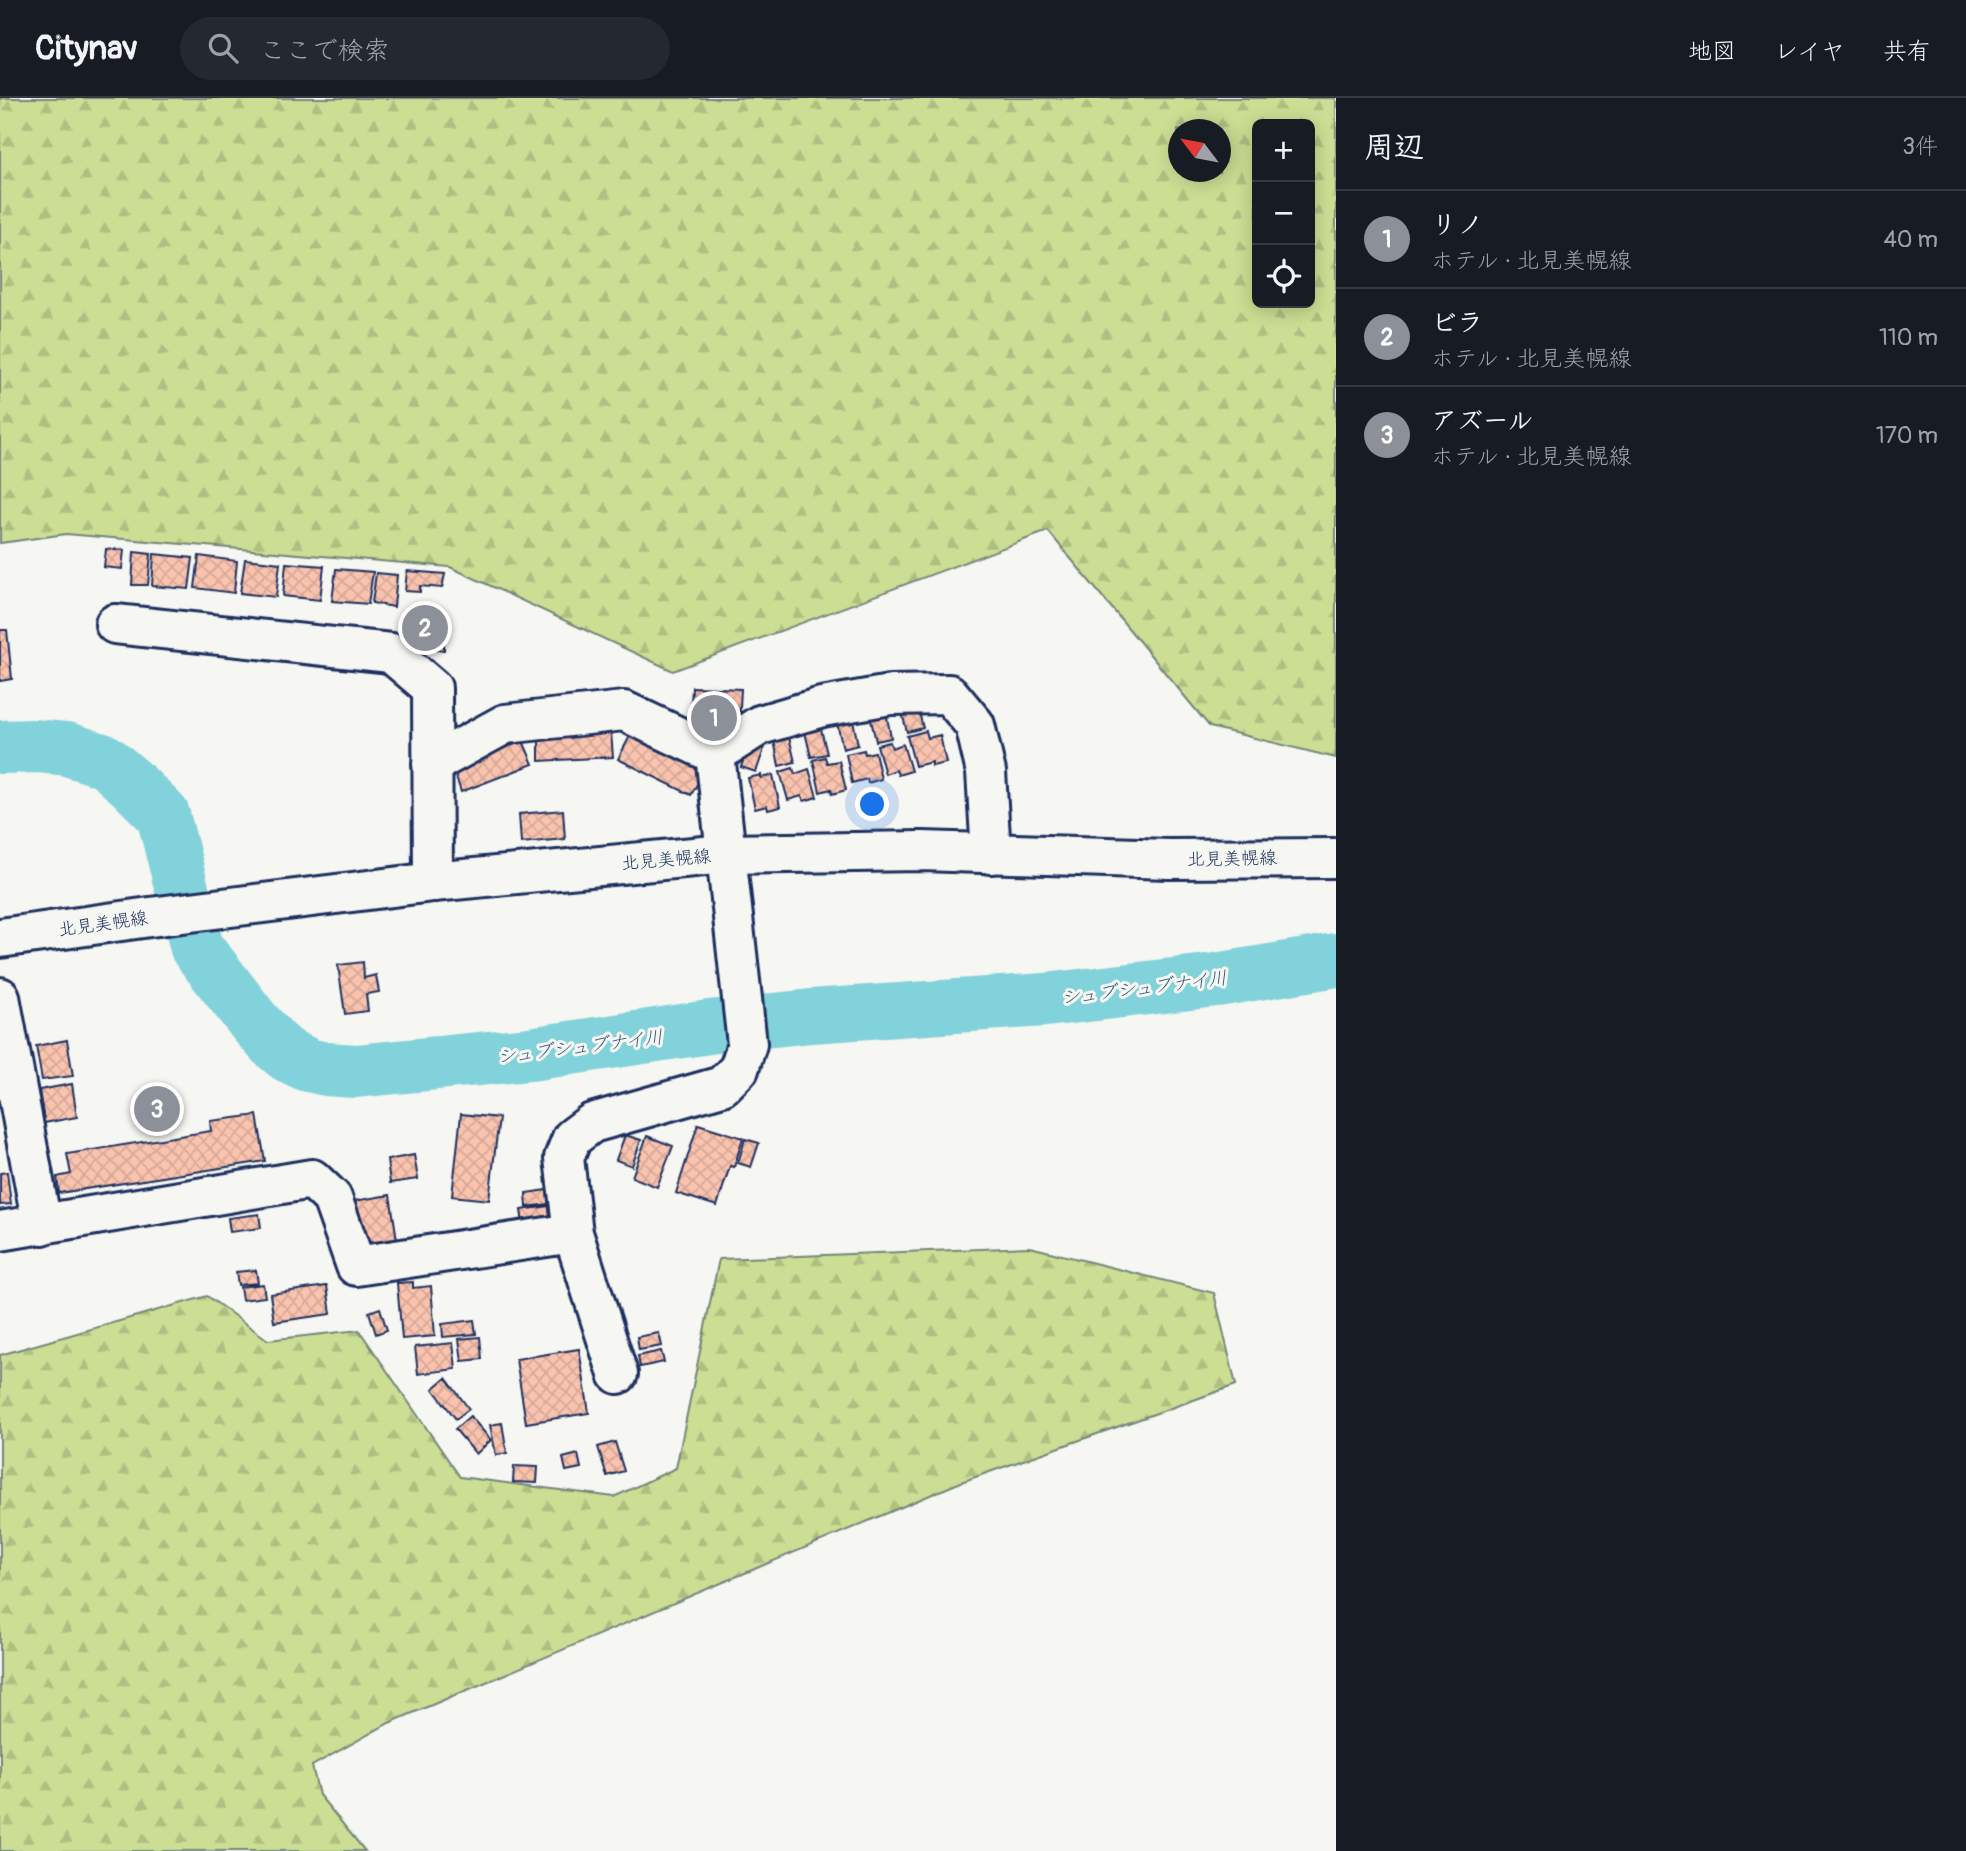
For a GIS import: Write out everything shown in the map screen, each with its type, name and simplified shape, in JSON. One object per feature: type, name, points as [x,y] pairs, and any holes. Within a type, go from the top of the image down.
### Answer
[{"type":"street","points":[[115,624],[391,653],[432,688],[433,882]]},
{"type":"street","points":[[715,754],[760,725],[821,707],[890,695],[949,694],[975,725],[986,772],[991,854]]},
{"type":"street","points":[[432,764],[505,723],[624,711],[715,754]]},
{"type":"street","points":[[618,1374],[573,1233],[564,1158],[572,1138],[592,1123],[722,1086],[739,1069],[747,1044],[744,998],[715,754]]},
{"type":"street","name":"北見美幌線","points":[[0,938],[433,882],[726,854],[922,851],[1168,859],[1336,858]]},
{"type":"street","points":[[0,997],[42,1225]]},
{"type":"street","points":[[0,1231],[312,1179],[331,1198],[356,1266],[573,1233]]},
{"type":"green space","points":[[0,98],[1336,98],[1336,758],[1210,727],[1048,531],[673,671],[450,567],[66,534],[0,543]]},
{"type":"green space","points":[[1030,1247],[1214,1293],[1236,1385],[961,1482],[389,1723],[312,1766],[319,1795],[365,1851],[0,1851],[0,1355],[207,1296],[268,1340],[359,1330],[460,1477],[614,1497],[676,1468],[719,1259]]},
{"type":"building","points":[[106,549],[124,550],[122,569],[104,567]]},
{"type":"building","points":[[134,552],[151,554],[148,585],[132,585]]},
{"type":"building","points":[[154,554],[193,558],[189,589],[152,586]]},
{"type":"building","points":[[199,556],[237,561],[234,593],[195,588]]},
{"type":"building","points":[[245,559],[280,563],[276,597],[240,593]]},
{"type":"building","points":[[286,563],[324,566],[320,600],[283,596]]},
{"type":"building","points":[[336,569],[373,572],[368,604],[332,601]]},
{"type":"building","points":[[407,571],[445,574],[442,588],[420,586],[420,592],[405,591]]},
{"type":"building","points":[[376,573],[397,575],[394,607],[372,603]]},
{"type":"building","points":[[411,609],[444,609],[444,650],[410,648]]},
{"type":"building","points":[[0,630],[7,630],[12,679],[0,681]]},
{"type":"building","points":[[692,687],[741,689],[739,726],[690,724]]},
{"type":"building","points":[[917,704],[923,728],[907,732],[901,709]]},
{"type":"building","points":[[886,712],[891,738],[876,741],[870,716]]},
{"type":"building","points":[[853,720],[858,745],[843,749],[837,723]]},
{"type":"building","points":[[821,729],[827,754],[811,757],[805,732]]},
{"type":"building","points":[[926,731],[928,738],[940,735],[946,763],[932,766],[932,762],[915,766],[907,736]]},
{"type":"building","points":[[611,732],[613,757],[539,761],[539,739]]},
{"type":"building","points":[[631,734],[704,772],[691,795],[618,759]]},
{"type":"building","points":[[789,737],[795,762],[779,766],[774,740]]},
{"type":"building","points":[[523,741],[533,764],[461,792],[453,768]]},
{"type":"building","points":[[890,742],[892,748],[903,744],[911,771],[898,775],[896,770],[885,774],[877,745]]},
{"type":"building","points":[[749,744],[764,749],[756,772],[741,767]]},
{"type":"building","points":[[864,750],[865,754],[875,752],[881,779],[868,783],[867,779],[852,783],[846,754]]},
{"type":"building","points":[[825,757],[827,763],[839,761],[846,790],[832,794],[831,789],[820,792],[813,760]]},
{"type":"building","points":[[793,768],[795,774],[809,769],[817,797],[804,801],[802,796],[788,800],[780,772]]},
{"type":"building","points":[[761,775],[761,778],[773,775],[780,807],[755,809],[748,778]]},
{"type":"building","points":[[563,810],[565,839],[521,843],[519,814]]},
{"type":"building","points":[[363,962],[364,978],[376,975],[379,992],[366,994],[368,1011],[345,1014],[338,965]]},
{"type":"building","points":[[67,1040],[73,1076],[42,1080],[36,1046]]},
{"type":"building","points":[[72,1084],[77,1117],[44,1123],[39,1090]]},
{"type":"building","points":[[461,1114],[499,1118],[489,1200],[452,1196]]},
{"type":"building","points":[[257,1115],[265,1161],[59,1193],[57,1177],[71,1174],[67,1154],[211,1131],[210,1121]]},
{"type":"building","points":[[698,1124],[743,1138],[734,1167],[730,1166],[717,1206],[676,1193]]},
{"type":"building","points":[[625,1135],[641,1140],[632,1166],[616,1160]]},
{"type":"building","points":[[647,1136],[673,1146],[657,1187],[632,1177]]},
{"type":"building","points":[[745,1139],[759,1143],[751,1167],[738,1163]]},
{"type":"building","points":[[414,1155],[418,1179],[390,1183],[387,1160]]},
{"type":"building","points":[[7,1172],[11,1204],[0,1205],[0,1173]]},
{"type":"building","points":[[547,1190],[549,1204],[527,1207],[526,1193]]},
{"type":"building","points":[[390,1195],[398,1246],[362,1251],[354,1201]]},
{"type":"building","points":[[549,1206],[551,1221],[523,1224],[521,1210]]},
{"type":"building","points":[[259,1214],[261,1228],[230,1232],[228,1218]]},
{"type":"building","points":[[256,1270],[258,1283],[238,1285],[236,1272]]},
{"type":"building","points":[[413,1282],[413,1288],[431,1286],[435,1336],[402,1339],[397,1283]]},
{"type":"building","points":[[263,1284],[265,1297],[242,1300],[240,1287]]},
{"type":"building","points":[[327,1286],[331,1314],[274,1322],[270,1294]]},
{"type":"building","points":[[380,1308],[387,1330],[376,1334],[369,1312]]},
{"type":"building","points":[[474,1320],[476,1334],[443,1337],[442,1324]]},
{"type":"building","points":[[659,1333],[662,1346],[639,1350],[637,1337]]},
{"type":"building","points":[[480,1337],[482,1359],[462,1361],[459,1339]]},
{"type":"building","points":[[453,1343],[456,1369],[418,1374],[415,1347]]},
{"type":"building","points":[[579,1349],[589,1413],[526,1423],[516,1359]]},
{"type":"building","points":[[661,1351],[664,1362],[640,1367],[638,1356]]},
{"type":"building","points":[[446,1378],[469,1409],[456,1419],[433,1389]]},
{"type":"building","points":[[470,1416],[491,1440],[476,1454],[455,1429]]},
{"type":"building","points":[[502,1423],[507,1453],[496,1455],[490,1425]]},
{"type":"building","points":[[615,1442],[624,1471],[607,1476],[598,1447]]},
{"type":"building","points":[[578,1454],[581,1468],[566,1471],[563,1458]]},
{"type":"building","points":[[514,1466],[538,1467],[537,1483],[513,1482]]},
{"type":"waterway","name":"シュブシュブナイ川","points":[[0,747],[67,749],[105,761],[131,783],[163,815],[197,948],[274,1044],[287,1055],[308,1065],[326,1069],[356,1071],[530,1054],[709,1027],[811,1016],[1045,1000],[1216,980],[1336,960]]},
{"type":"place","name":"ビラ","points":[[425,628]]},
{"type":"place","name":"リノ","points":[[714,718]]},
{"type":"place","name":"アズール","points":[[157,1109]]}]
